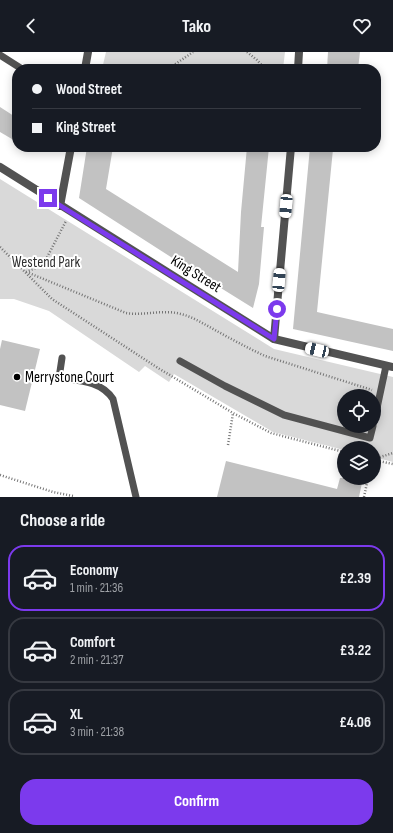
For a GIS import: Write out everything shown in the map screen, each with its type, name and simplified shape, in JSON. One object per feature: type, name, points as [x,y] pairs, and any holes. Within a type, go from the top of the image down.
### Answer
[{"type":"street","points":[[86,64],[88,52]]},
{"type":"street","points":[[298,64],[299,52]]},
{"type":"street","points":[[60,206],[70,152]]},
{"type":"street","points":[[274,339],[291,152]]},
{"type":"street","name":"King Street","points":[[0,167],[274,339],[390,367]]},
{"type":"lane","points":[[0,55],[14,64]]},
{"type":"lane","points":[[62,358],[59,378],[89,382],[100,386],[109,392],[114,399],[136,497]]},
{"type":"lane","points":[[180,361],[225,386],[284,415],[337,429]]},
{"type":"lane","points":[[381,393],[390,367]]},
{"type":"lane","points":[[351,433],[370,438],[371,433]]},
{"type":"path","points":[[176,64],[194,52]]},
{"type":"path","points":[[247,52],[261,64]]},
{"type":"path","points":[[26,272],[43,265],[71,212]]},
{"type":"path","points":[[0,247],[52,299],[158,368],[233,413],[271,433],[337,450]]},
{"type":"path","points":[[26,272],[126,313],[164,312],[181,314],[193,318],[249,349],[265,356],[368,389]]},
{"type":"path","points":[[228,445],[233,413]]},
{"type":"path","points":[[381,457],[393,453]]},
{"type":"path","points":[[381,461],[393,464]]},
{"type":"path","points":[[0,475],[54,492],[73,496]]},
{"type":"path","points":[[364,497],[367,485]]},
{"type":"path","points":[[52,497],[54,492]]},
{"type":"green space","points":[[106,52],[285,52],[284,64],[103,64]]},
{"type":"green space","name":"Westend Park","points":[[0,179],[274,349],[393,377],[393,462],[381,459],[381,441],[337,441],[337,448],[273,432],[174,374],[169,382],[145,366],[139,372],[49,311],[14,299],[0,299]]},
{"type":"building","points":[[328,52],[360,52],[359,64],[327,64]]},
{"type":"building","points":[[0,107],[12,115],[12,139],[0,132]]},
{"type":"building","points":[[86,152],[112,152],[106,189],[238,272],[241,212],[247,152],[268,152],[261,227],[264,227],[259,284],[253,308],[216,286],[79,198]]},
{"type":"building","points":[[310,152],[333,152],[317,312],[393,329],[393,351],[293,329]]},
{"type":"building","name":"Merrystone Court","points":[[2,340],[40,349],[25,411],[0,405],[0,349]]},
{"type":"building","points":[[226,461],[337,489],[338,485],[362,485],[359,497],[217,497]]},
{"type":"place","name":"Merrystone Court","points":[[17,377]]},
{"type":"route","points":[[48,198],[274,339],[277,309]]}]
